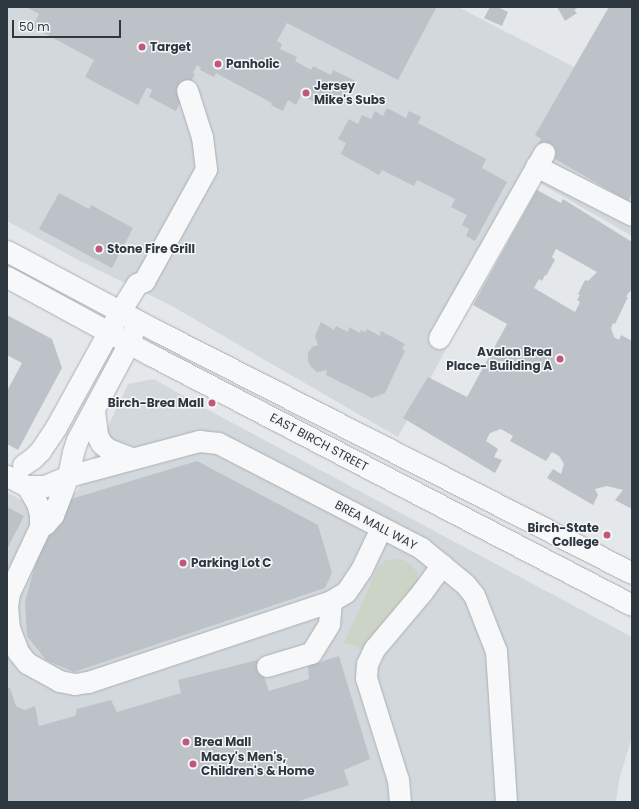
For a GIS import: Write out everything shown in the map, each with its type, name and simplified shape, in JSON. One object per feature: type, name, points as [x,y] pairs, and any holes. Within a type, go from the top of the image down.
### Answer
[{"type":"street","points":[[40,527],[46,524],[52,515],[68,476],[73,452],[130,343],[129,316],[137,284],[144,281],[206,169],[202,137],[187,90]]},
{"type":"street","points":[[439,338],[540,160],[612,198],[632,215]]},
{"type":"street","name":"EAST BIRCH STREET","points":[[7,251],[129,316],[632,573]]},
{"type":"street","name":"EAST BIRCH STREET","points":[[7,277],[108,332],[632,605]]},
{"type":"street","points":[[12,469],[33,458],[40,451],[56,427],[108,332],[129,316]]},
{"type":"street","points":[[94,410],[96,435],[101,443],[108,449],[132,458]]},
{"type":"street","points":[[56,427],[58,459],[68,476]]},
{"type":"street","name":"BREA MALL WAY","points":[[12,469],[27,486],[45,486],[68,476],[199,441],[218,443],[420,548],[442,564],[474,595],[496,651],[506,802]]},
{"type":"street","points":[[12,469],[45,468],[68,476]]},
{"type":"street","points":[[27,486],[37,503],[40,514],[40,527],[9,593],[9,638],[18,652],[33,667],[59,681],[75,684],[88,682],[331,601],[346,592],[357,575],[381,528]]},
{"type":"street","points":[[400,802],[398,780],[366,678],[367,664],[374,649],[418,597],[442,564]]},
{"type":"street","points":[[267,666],[311,653],[329,624],[331,601]]},
{"type":"shaded area","points":[[7,7],[458,7],[574,67],[609,7],[632,7],[632,236],[538,182],[398,437],[170,305],[80,261],[7,221]]},
{"type":"shaded area","points":[[154,379],[201,406],[632,637],[632,737],[619,780],[616,802],[7,802],[7,492],[26,503],[77,492],[128,384]]},
{"type":"shaded area","points":[[385,560],[404,560],[411,565],[417,572],[418,583],[361,650],[354,645],[344,643],[378,567]]},
{"type":"building","points":[[26,7],[436,8],[398,80],[287,23],[277,41],[282,44],[280,49],[297,57],[295,61],[311,70],[313,66],[331,75],[333,70],[356,81],[344,104],[324,93],[318,104],[301,95],[296,105],[288,100],[283,111],[271,105],[272,103],[216,73],[214,77],[200,70],[201,68],[197,65],[193,73],[195,74],[176,111],[149,97],[152,90],[147,87],[138,105],[85,77],[94,60],[33,27],[39,14]]},
{"type":"building","points":[[490,7],[498,7],[508,12],[502,26],[484,18]]},
{"type":"building","points":[[557,7],[579,7],[574,10],[577,13],[565,21]]},
{"type":"building","points":[[609,7],[632,7],[632,193],[628,201],[536,148],[541,139],[535,135]]},
{"type":"building","points":[[387,108],[406,118],[409,111],[421,117],[418,123],[486,159],[482,168],[507,182],[475,241],[466,236],[469,229],[462,225],[467,215],[451,207],[455,199],[417,180],[414,186],[382,170],[379,175],[341,154],[346,143],[338,139],[349,119],[358,124],[362,115],[371,119],[375,111],[383,116]]},
{"type":"building","name":"Avalon Brea Place- Building A","points":[[537,190],[561,203],[563,199],[632,242],[632,291],[629,292],[626,297],[628,297],[615,324],[613,323],[611,328],[614,337],[619,340],[621,335],[632,341],[632,509],[615,500],[623,490],[607,486],[595,489],[598,495],[593,505],[547,478],[553,469],[561,474],[564,464],[559,456],[552,452],[546,461],[510,441],[513,436],[501,429],[490,433],[486,441],[498,449],[494,457],[502,460],[495,473],[403,418],[428,377],[467,397],[507,324],[473,305]],"holes":[[[556,249],[597,272],[588,281],[585,280],[578,294],[580,295],[577,300],[580,302],[575,312],[534,288],[539,279],[542,281],[545,275],[546,276],[555,260],[552,257]]]},
{"type":"building","name":"Stone Fire Grill","points":[[59,193],[89,209],[91,205],[133,228],[112,268],[39,229]]},
{"type":"building","points":[[7,315],[52,339],[62,368],[18,450],[7,444],[7,391],[22,363],[7,355]]},
{"type":"building","points":[[321,322],[334,330],[336,326],[348,332],[349,327],[360,333],[361,330],[365,332],[367,329],[380,336],[381,331],[405,344],[402,349],[405,351],[385,393],[372,398],[326,375],[327,370],[317,372],[311,367],[308,361],[308,353],[312,347],[318,345],[315,336]]},
{"type":"building","name":"Parking Lot C","points":[[197,461],[318,525],[332,573],[325,588],[74,672],[46,660],[27,636],[25,601],[39,552],[71,499]]},
{"type":"building","points":[[7,507],[24,516],[7,549]]},
{"type":"building","name":"Brea Mall","points":[[339,656],[370,759],[344,770],[349,785],[296,802],[7,802],[7,687],[10,688],[16,706],[25,710],[35,706],[39,726],[75,716],[77,709],[111,700],[117,712],[181,693],[178,680],[258,660],[269,691],[309,679],[308,666]]},
{"type":"place","name":"Target","points":[[142,47]]},
{"type":"place","name":"Panholic","points":[[218,64]]},
{"type":"place","name":"Jersey Mike's Subs","points":[[306,93]]},
{"type":"place","name":"Stone Fire Grill","points":[[99,249]]},
{"type":"place","name":"Avalon Brea Place- Building A","points":[[560,359]]},
{"type":"place","name":"Birch-Brea Mall","points":[[212,403]]},
{"type":"place","name":"Birch-State College","points":[[607,535]]},
{"type":"place","name":"Parking Lot C","points":[[183,563]]},
{"type":"place","name":"Brea Mall","points":[[186,742]]},
{"type":"place","name":"Macy's Men's, Children's & Home","points":[[193,764]]}]
